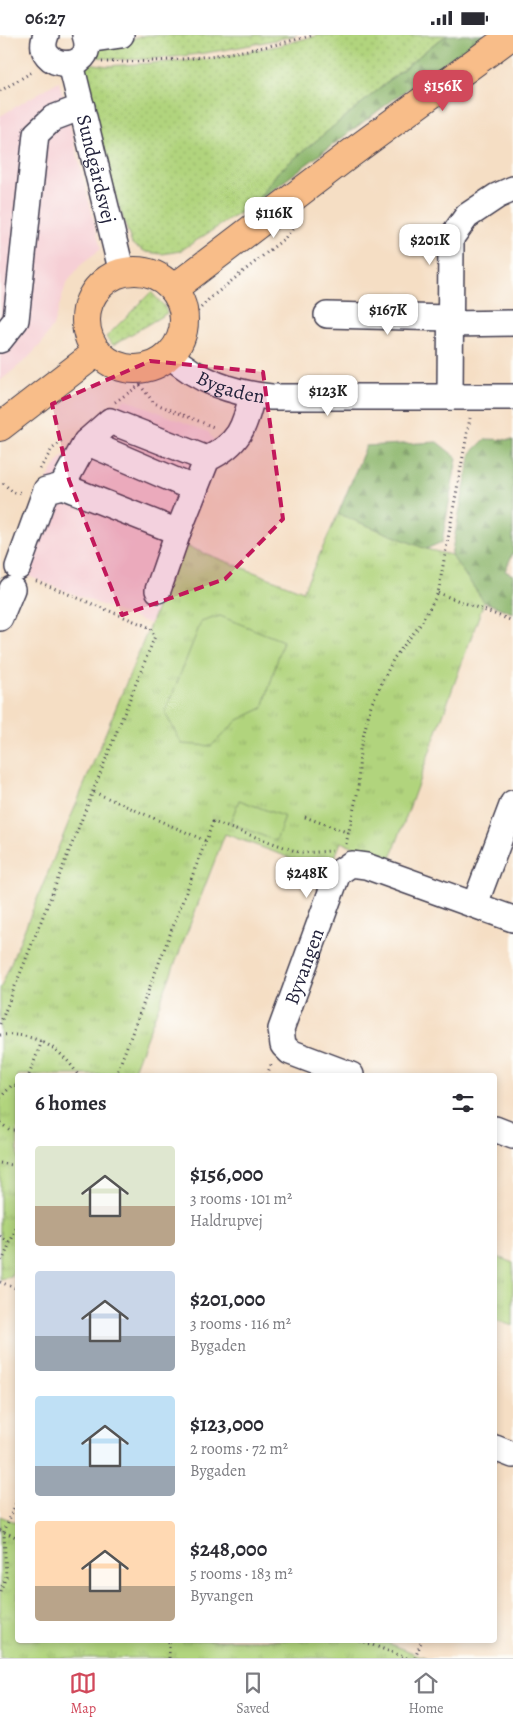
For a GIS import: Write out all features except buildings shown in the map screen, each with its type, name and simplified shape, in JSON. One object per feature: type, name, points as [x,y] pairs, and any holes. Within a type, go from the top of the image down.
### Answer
[{"type":"main road","points":[[173,289],[350,154],[512,35]]},
{"type":"main road","points":[[134,271],[152,275],[173,289],[180,300],[184,326],[179,342],[170,355],[154,365],[133,370],[115,365],[97,352],[87,332],[86,315],[88,304],[102,284],[122,273],[134,271]]},
{"type":"main road","points":[[0,427],[97,352]]},
{"type":"street","name":"Sundgårdsvej","points":[[46,35],[45,50],[76,51],[82,107],[122,273]]},
{"type":"street","points":[[76,51],[120,35]]},
{"type":"street","points":[[0,340],[16,320],[36,134],[53,118],[82,107]]},
{"type":"street","points":[[460,397],[449,321],[451,238],[467,216],[497,196],[513,189]]},
{"type":"street","points":[[327,315],[513,323]]},
{"type":"street","name":"Bygaden","points":[[170,355],[209,383],[252,395],[513,397]]},
{"type":"street","points":[[158,590],[207,459],[222,452],[238,438],[247,417],[252,395]]},
{"type":"street","points":[[62,486],[86,442],[110,421],[207,459]]},
{"type":"street","points":[[86,442],[195,489]]},
{"type":"street","points":[[0,617],[18,577],[46,490],[62,486],[178,533]]},
{"type":"street","points":[[475,904],[513,803]]},
{"type":"street","points":[[348,857],[366,866],[513,919]]},
{"type":"street","name":"Byvangen","points":[[346,1073],[290,1052],[283,1045],[281,1029],[338,873],[348,857]]},
{"type":"street","points":[[497,1130],[513,1136]]},
{"type":"street","points":[[497,1449],[513,1455]]},
{"type":"path","points":[[0,91],[76,51],[98,62],[148,63],[227,55],[314,35]]},
{"type":"path","points":[[140,385],[154,403],[238,438]]},
{"type":"path","points":[[117,1073],[213,822],[301,853],[348,857],[349,833],[358,790],[360,749],[372,705],[394,658],[420,625],[438,593],[470,419],[460,397]]},
{"type":"path","points":[[0,1024],[155,636],[155,632],[18,577]]},
{"type":"path","points":[[438,593],[513,621]]},
{"type":"path","points":[[94,792],[206,841]]},
{"type":"path","points":[[305,817],[349,833]]},
{"type":"path","points":[[0,1035],[25,1036],[42,1040],[63,1055],[76,1073]]},
{"type":"path","points":[[30,1073],[42,1040]]},
{"type":"path","points":[[0,1098],[11,1086],[15,1085]]},
{"type":"path","points":[[0,1123],[10,1130],[15,1130]]},
{"type":"path","points":[[0,1163],[15,1166]]},
{"type":"path","points":[[0,1260],[4,1257],[15,1231]]},
{"type":"path","points":[[0,1236],[10,1243]]},
{"type":"path","points":[[0,1282],[15,1288]]},
{"type":"path","points":[[0,1591],[6,1577],[2,1531],[15,1504]]},
{"type":"path","points":[[2,1531],[15,1537]]},
{"type":"path","points":[[168,1658],[169,1643]]},
{"type":"path","points":[[367,1643],[407,1658]]},
{"type":"path","points":[[415,1658],[421,1643]]},
{"type":"highlighted area","points":[[150,361],[263,372],[283,519],[225,579],[122,615],[69,480],[52,404]]},
{"type":"shaded area","points":[[59,81],[101,249],[82,263],[66,284],[53,326],[42,343],[27,359],[0,381],[0,116]]},
{"type":"shaded area","points":[[126,399],[208,432],[221,451],[150,624],[10,569],[42,490],[54,467],[82,434]]},
{"type":"green space","points":[[147,35],[297,35],[223,50],[166,58],[114,59],[93,56],[94,52],[106,45]]},
{"type":"green space","points":[[319,35],[448,35],[435,43],[278,172],[255,203],[180,251],[162,254],[146,252],[132,244],[108,175],[84,66],[89,63],[107,66],[212,59]]},
{"type":"green space","points":[[448,35],[484,35],[430,72],[255,203],[278,172],[435,43]]},
{"type":"green space","points":[[151,292],[164,306],[167,313],[113,345],[106,337]]},
{"type":"green space","points":[[485,439],[513,440],[513,553],[505,571],[513,575],[513,613],[484,602],[451,555],[471,453]]},
{"type":"green space","points":[[437,442],[457,458],[442,542],[426,549],[338,514],[366,446]]},
{"type":"green space","points":[[338,514],[426,549],[451,555],[484,602],[390,861],[341,842],[329,872],[225,834],[133,1073],[15,1073],[15,1266],[11,1277],[0,1279],[0,989],[183,545],[303,591]]},
{"type":"green space","points":[[220,616],[283,641],[263,708],[238,720],[211,746],[182,744],[165,713],[201,622]]},
{"type":"green space","points":[[239,800],[285,817],[276,841],[230,823]]},
{"type":"green space","points":[[497,1257],[513,1263],[513,1326],[497,1321]]},
{"type":"green space","points":[[0,1516],[15,1522],[15,1643],[388,1643],[427,1658],[0,1658]]}]
